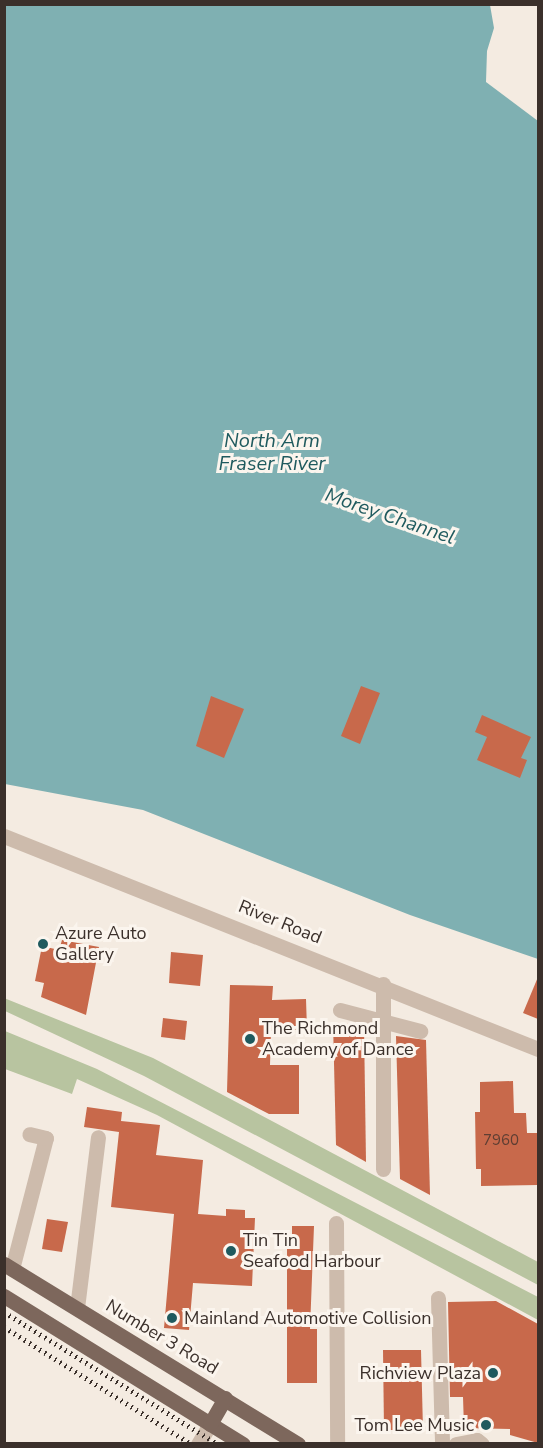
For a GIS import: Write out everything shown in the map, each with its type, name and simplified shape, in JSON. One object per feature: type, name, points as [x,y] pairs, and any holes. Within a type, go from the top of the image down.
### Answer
[{"type":"main road","name":"Number 3 Road","points":[[8,1267],[298,1443]]},
{"type":"main road","points":[[4,1296],[243,1443]]},
{"type":"main road","points":[[210,1424],[225,1398]]},
{"type":"street","name":"River Road","points":[[4,836],[384,984],[538,1049]]},
{"type":"street","points":[[383,1170],[382,1019],[384,984]]},
{"type":"street","points":[[340,1010],[382,1019],[420,1031]]},
{"type":"street","points":[[8,1267],[46,1138],[29,1134]]},
{"type":"street","points":[[77,1308],[98,1137]]},
{"type":"street","points":[[336,1223],[337,1443]]},
{"type":"street","points":[[438,1298],[451,1442],[482,1443]]},
{"type":"street","points":[[198,1443],[210,1424]]},
{"type":"green space","points":[[4,998],[153,1058],[538,1262],[538,1285],[144,1076],[5,1011]]},
{"type":"green space","points":[[5,1031],[97,1069],[538,1297],[538,1320],[157,1115],[77,1079],[72,1094],[5,1069]]},
{"type":"water","name":"North Arm Fraser River","points":[[5,5],[490,5],[494,28],[487,51],[486,82],[538,121],[538,959],[410,915],[143,810],[5,784]]},
{"type":"building","points":[[361,686],[380,693],[360,744],[341,736]]},
{"type":"building","points":[[211,696],[244,709],[224,758],[196,746]]},
{"type":"building","points":[[482,715],[531,737],[521,758],[527,760],[520,778],[477,760],[487,737],[475,732]]},
{"type":"building","points":[[62,940],[99,947],[86,1015],[41,997],[44,983],[35,981],[42,946],[59,950]]},
{"type":"building","points":[[171,952],[203,955],[200,986],[169,983]]},
{"type":"building","points":[[538,977],[538,1019],[523,1013]]},
{"type":"building","name":"The Richmond Academy of Dance","points":[[230,985],[273,986],[272,1000],[306,999],[307,1029],[271,1031],[270,1065],[299,1065],[299,1114],[269,1114],[227,1092]]},
{"type":"building","points":[[163,1018],[187,1021],[185,1040],[161,1037]]},
{"type":"building","points":[[333,1022],[364,1026],[366,1162],[336,1145]]},
{"type":"building","points":[[396,1036],[426,1040],[430,1195],[400,1179]]},
{"type":"building","points":[[513,1081],[514,1113],[526,1113],[527,1133],[538,1133],[538,1185],[481,1186],[481,1169],[476,1169],[475,1112],[480,1112],[480,1082]]},
{"type":"building","points":[[87,1107],[122,1112],[121,1121],[160,1125],[156,1155],[203,1160],[198,1214],[226,1216],[226,1209],[245,1210],[245,1218],[255,1218],[252,1286],[193,1283],[189,1330],[164,1328],[174,1214],[111,1207],[119,1132],[84,1127]]},
{"type":"building","points":[[47,1219],[68,1222],[62,1252],[42,1249]]},
{"type":"building","points":[[292,1226],[314,1226],[310,1329],[317,1329],[317,1383],[287,1383],[287,1245],[292,1245]]},
{"type":"building","name":"Richview Plaza","points":[[496,1301],[538,1324],[538,1443],[510,1435],[510,1429],[464,1428],[463,1397],[450,1397],[448,1302]]},
{"type":"building","points":[[383,1350],[421,1350],[423,1430],[384,1430]]},
{"type":"railway","points":[[4,1312],[218,1444]]},
{"type":"railway","points":[[4,1327],[191,1444]]},
{"type":"place","name":"Azure Auto Gallery","points":[[43,944]]},
{"type":"place","name":"The Richmond Academy of Dance","points":[[250,1039]]},
{"type":"place","name":"Tin Tin Seafood Harbour","points":[[231,1251]]},
{"type":"place","name":"Mainland Automotive Collision","points":[[172,1318]]},
{"type":"place","name":"Richview Plaza","points":[[493,1373]]},
{"type":"place","name":"Tom Lee Music","points":[[486,1425]]},
{"type":"water label","name":"Morey Channel","points":[[390,516]]}]
